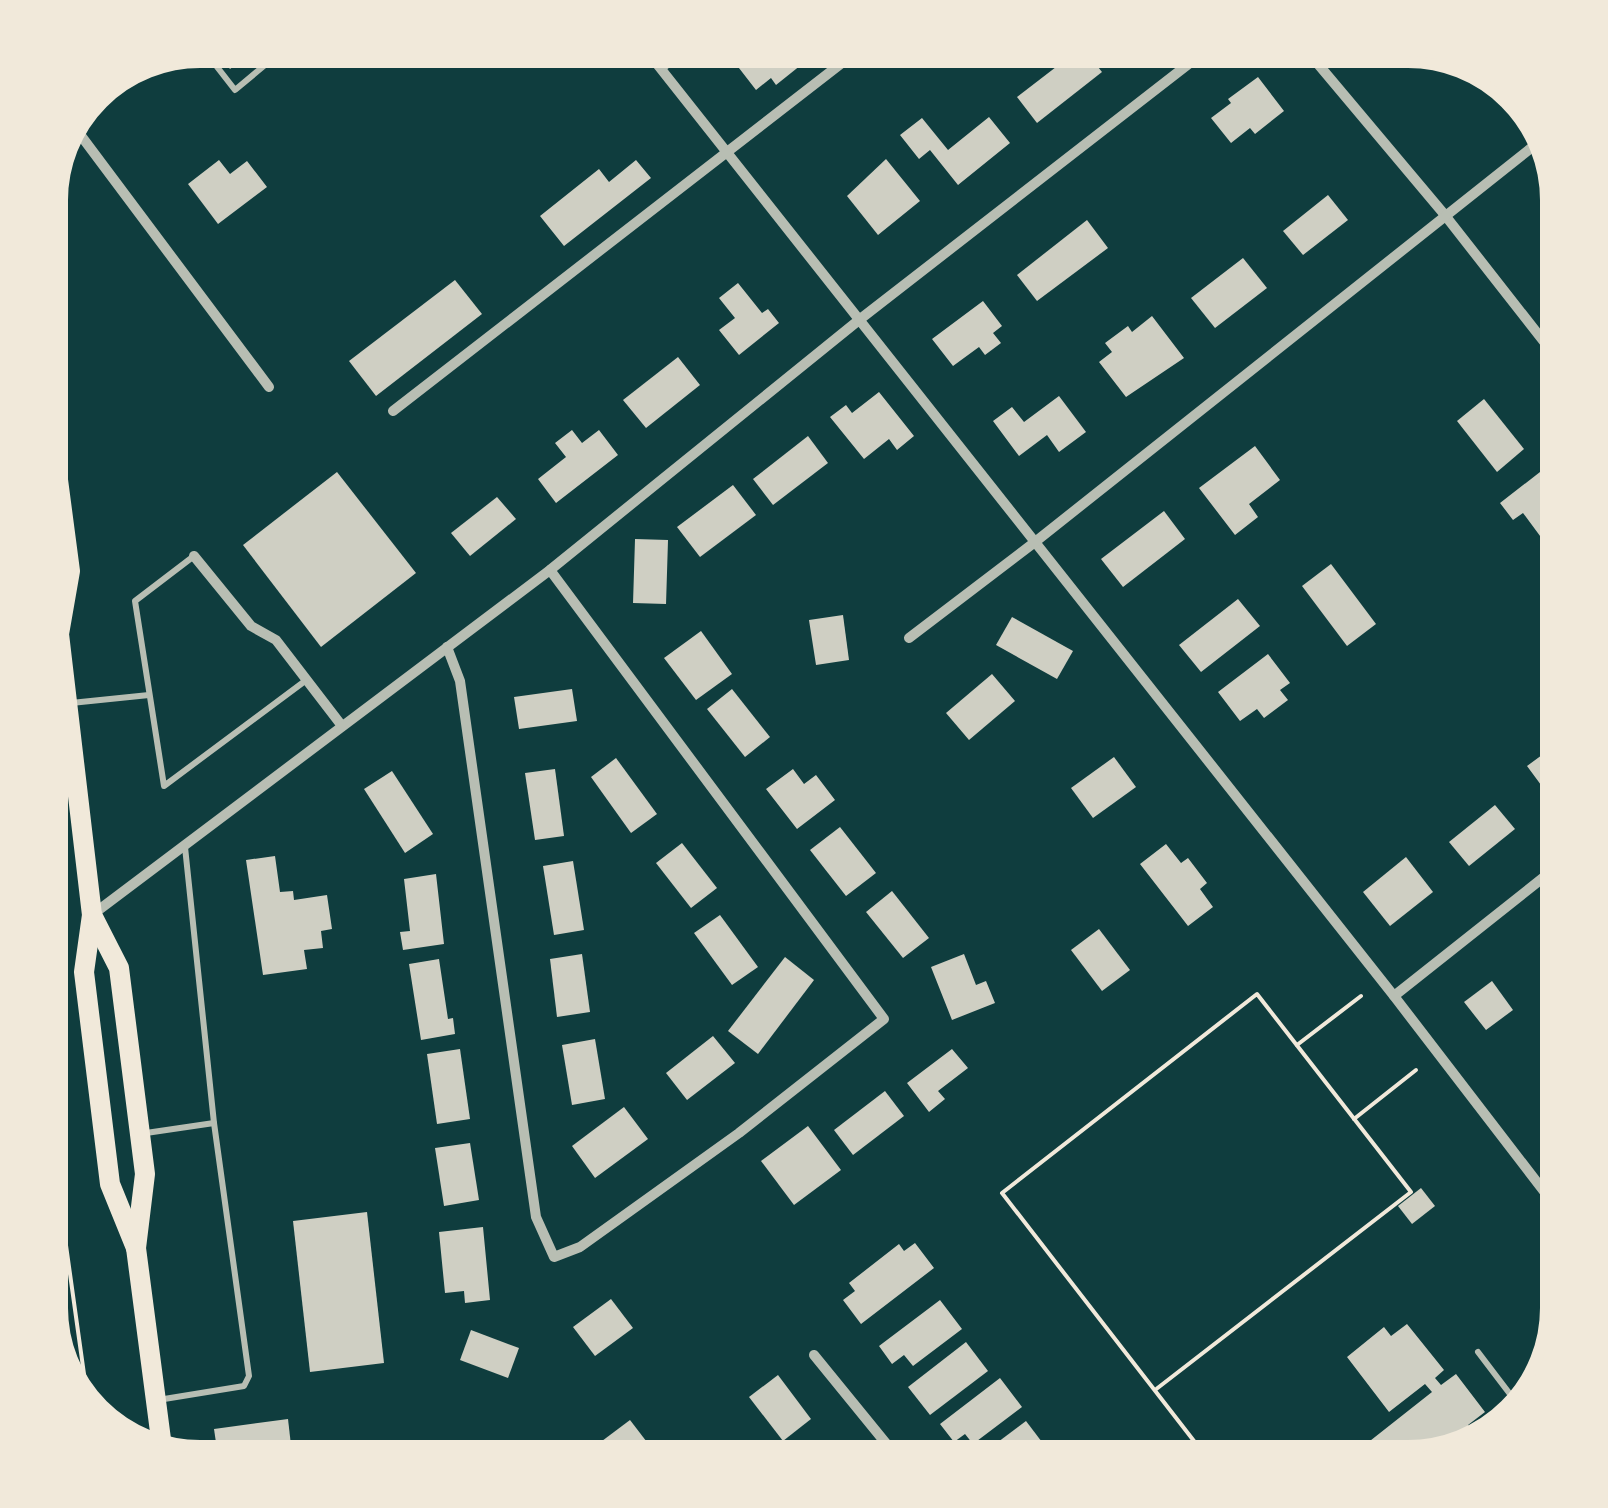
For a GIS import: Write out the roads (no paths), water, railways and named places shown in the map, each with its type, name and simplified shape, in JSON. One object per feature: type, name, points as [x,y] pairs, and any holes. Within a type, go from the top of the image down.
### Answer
[{"type":"highway","points":[[63,518],[70,571],[63,611]]},
{"type":"highway","points":[[63,674],[92,915],[84,972],[110,1184],[136,1248]]},
{"type":"highway","points":[[92,915],[118,968],[140,1134],[145,1174],[136,1248],[161,1439]]},
{"type":"street","points":[[655,62],[1546,1194]]},
{"type":"street","points":[[393,411],[842,62]]},
{"type":"street","points":[[92,915],[550,570],[859,320],[1190,62]]},
{"type":"street","points":[[1316,62],[1444,214],[1545,343]]},
{"type":"street","points":[[80,135],[269,387]]},
{"type":"street","points":[[909,638],[1533,146]]},
{"type":"street","points":[[194,556],[250,626],[276,640],[342,726]]},
{"type":"street","points":[[447,647],[460,681],[536,1217],[554,1257],[580,1247],[740,1132],[884,1018],[550,570]]},
{"type":"street","points":[[1394,996],[1546,876]]},
{"type":"street","points":[[814,1355],[888,1446]]},
{"type":"lane","points":[[213,62],[236,90],[269,62]]},
{"type":"lane","points":[[661,70],[672,62]]},
{"type":"lane","points":[[194,556],[134,601],[164,786],[306,681]]},
{"type":"lane","points":[[66,704],[150,695]]},
{"type":"lane","points":[[156,1400],[244,1386],[250,1376],[214,1122],[185,844]]},
{"type":"lane","points":[[140,1134],[214,1122]]},
{"type":"lane","points":[[1478,1352],[1512,1397]]}]
